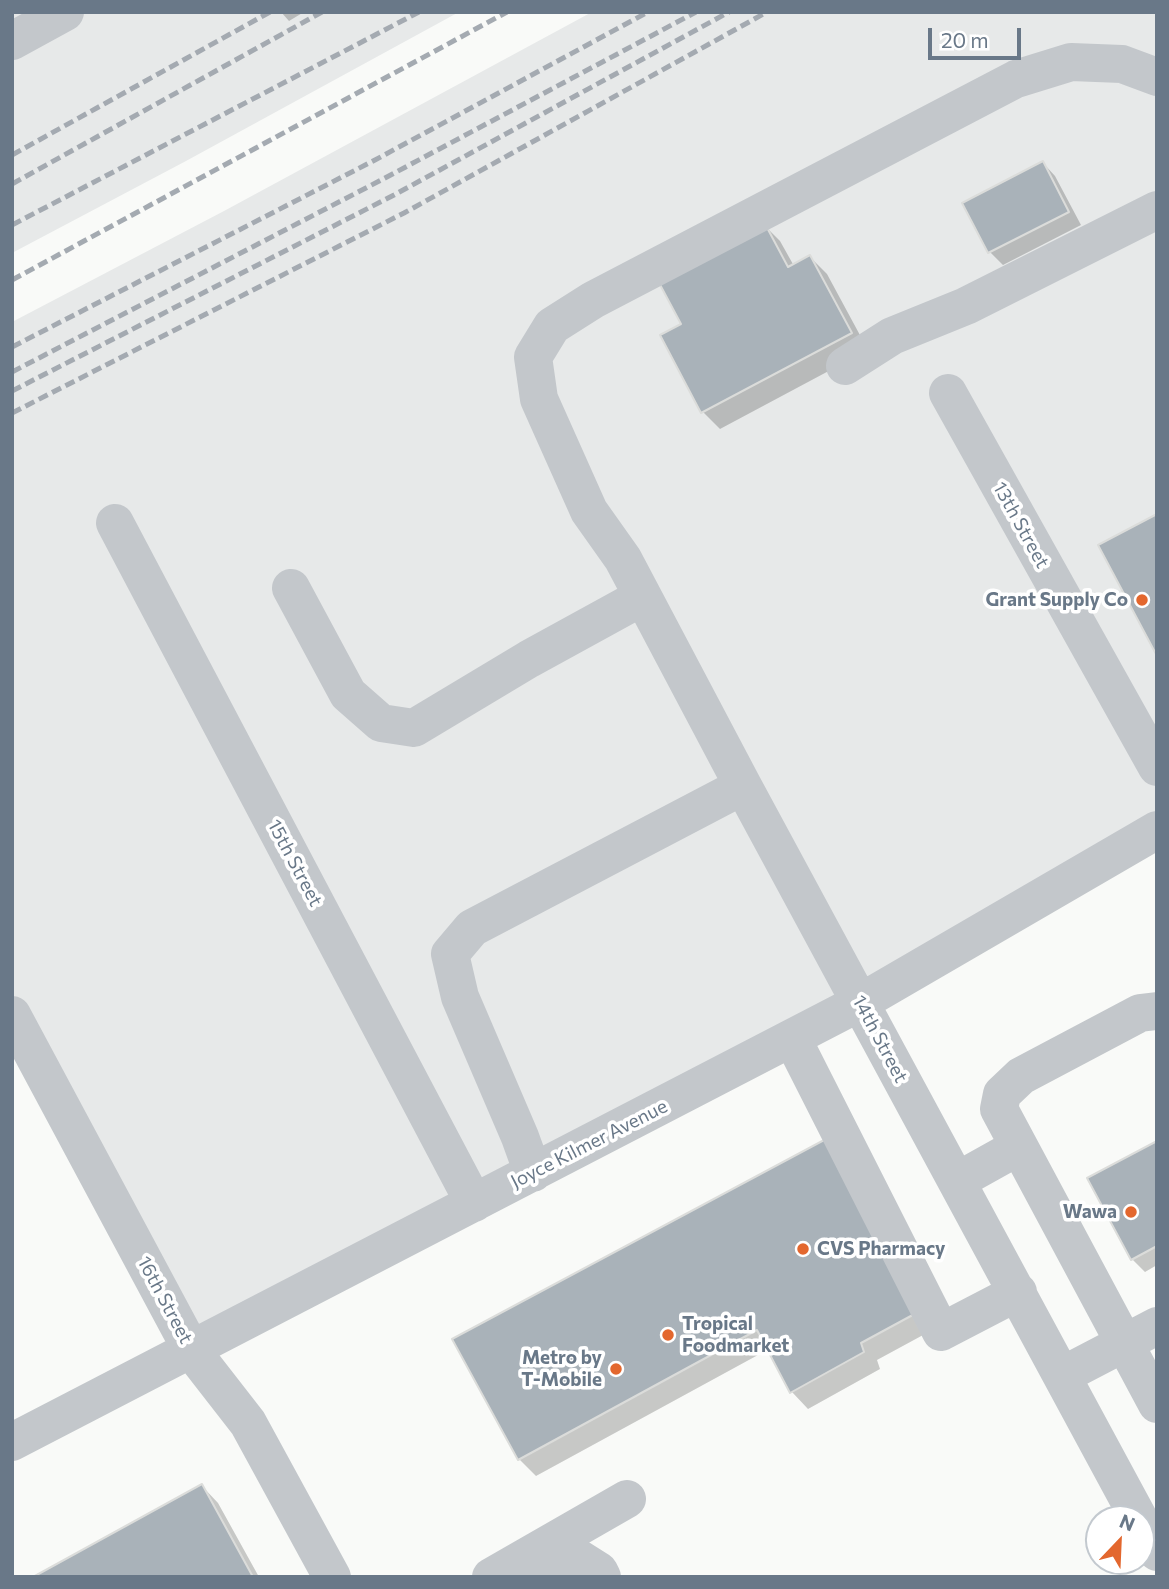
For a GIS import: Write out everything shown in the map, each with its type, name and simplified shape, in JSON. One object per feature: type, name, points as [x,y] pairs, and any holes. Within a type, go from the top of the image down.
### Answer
[{"type":"street","points":[[12,41],[65,12]]},
{"type":"street","name":"14th Street","points":[[1132,1505],[743,786],[624,559],[589,511],[539,399],[533,357],[552,326],[593,300],[1016,79],[1071,62],[1122,64],[1157,77]]},
{"type":"street","points":[[845,366],[892,336],[966,306],[1157,210]]},
{"type":"street","name":"13th Street","points":[[948,393],[1157,766]]},
{"type":"street","name":"15th Street","points":[[116,523],[474,1203]]},
{"type":"street","points":[[291,588],[348,694],[381,723],[414,728],[529,659],[642,597]]},
{"type":"street","points":[[533,1173],[460,997],[450,954],[472,928],[743,786]]},
{"type":"street","name":"Joyce Kilmer Avenue","points":[[12,1442],[860,1003],[1157,830]]},
{"type":"street","points":[[1157,1011],[1140,1013],[1014,1081],[1002,1094],[999,1109],[1018,1147],[1140,1334],[1157,1404]]},
{"type":"street","name":"16th Street","points":[[12,1015],[192,1351],[248,1423],[332,1577]]},
{"type":"street","points":[[792,1038],[941,1332],[1018,1293]]},
{"type":"street","points":[[957,1181],[1018,1147]]},
{"type":"street","points":[[1063,1376],[1140,1334]]},
{"type":"street","points":[[491,1577],[627,1499]]},
{"type":"street","points":[[526,1577],[562,1556],[580,1559],[599,1571],[602,1577]]},
{"type":"shaded area","points":[[12,12],[459,12],[12,253]]},
{"type":"shaded area","points":[[592,12],[1157,12],[1157,814],[202,1359],[12,1002],[12,322]]},
{"type":"building","points":[[1043,161],[1069,212],[988,253],[962,203]]},
{"type":"building","points":[[764,222],[788,267],[810,255],[852,333],[701,413],[660,335],[681,324],[657,279]]},
{"type":"building","name":"Grant Supply Co","points":[[1157,514],[1157,656],[1098,545]]},
{"type":"building","points":[[826,1139],[920,1311],[861,1343],[864,1352],[790,1393],[757,1330],[518,1460],[452,1339]]},
{"type":"building","name":"Wawa","points":[[1157,1141],[1157,1246],[1131,1260],[1087,1178]]},
{"type":"building","points":[[202,1484],[253,1577],[33,1577]]},
{"type":"railway","points":[[12,155],[270,12]]},
{"type":"railway","points":[[12,184],[322,12]]},
{"type":"railway","points":[[12,225],[419,12]]},
{"type":"railway","points":[[12,280],[507,12]]},
{"type":"railway","points":[[12,347],[375,160],[648,12]]},
{"type":"railway","points":[[12,372],[696,12]]},
{"type":"railway","points":[[12,391],[394,195],[729,12]]},
{"type":"railway","points":[[12,413],[404,213],[767,12]]},
{"type":"place","name":"Grant Supply Co","points":[[1142,600]]},
{"type":"place","name":"Wawa","points":[[1131,1212]]},
{"type":"place","name":"CVS Pharmacy","points":[[803,1249]]},
{"type":"place","name":"Tropical Foodmarket","points":[[668,1335]]},
{"type":"place","name":"Metro by T-Mobile","points":[[616,1369]]}]
